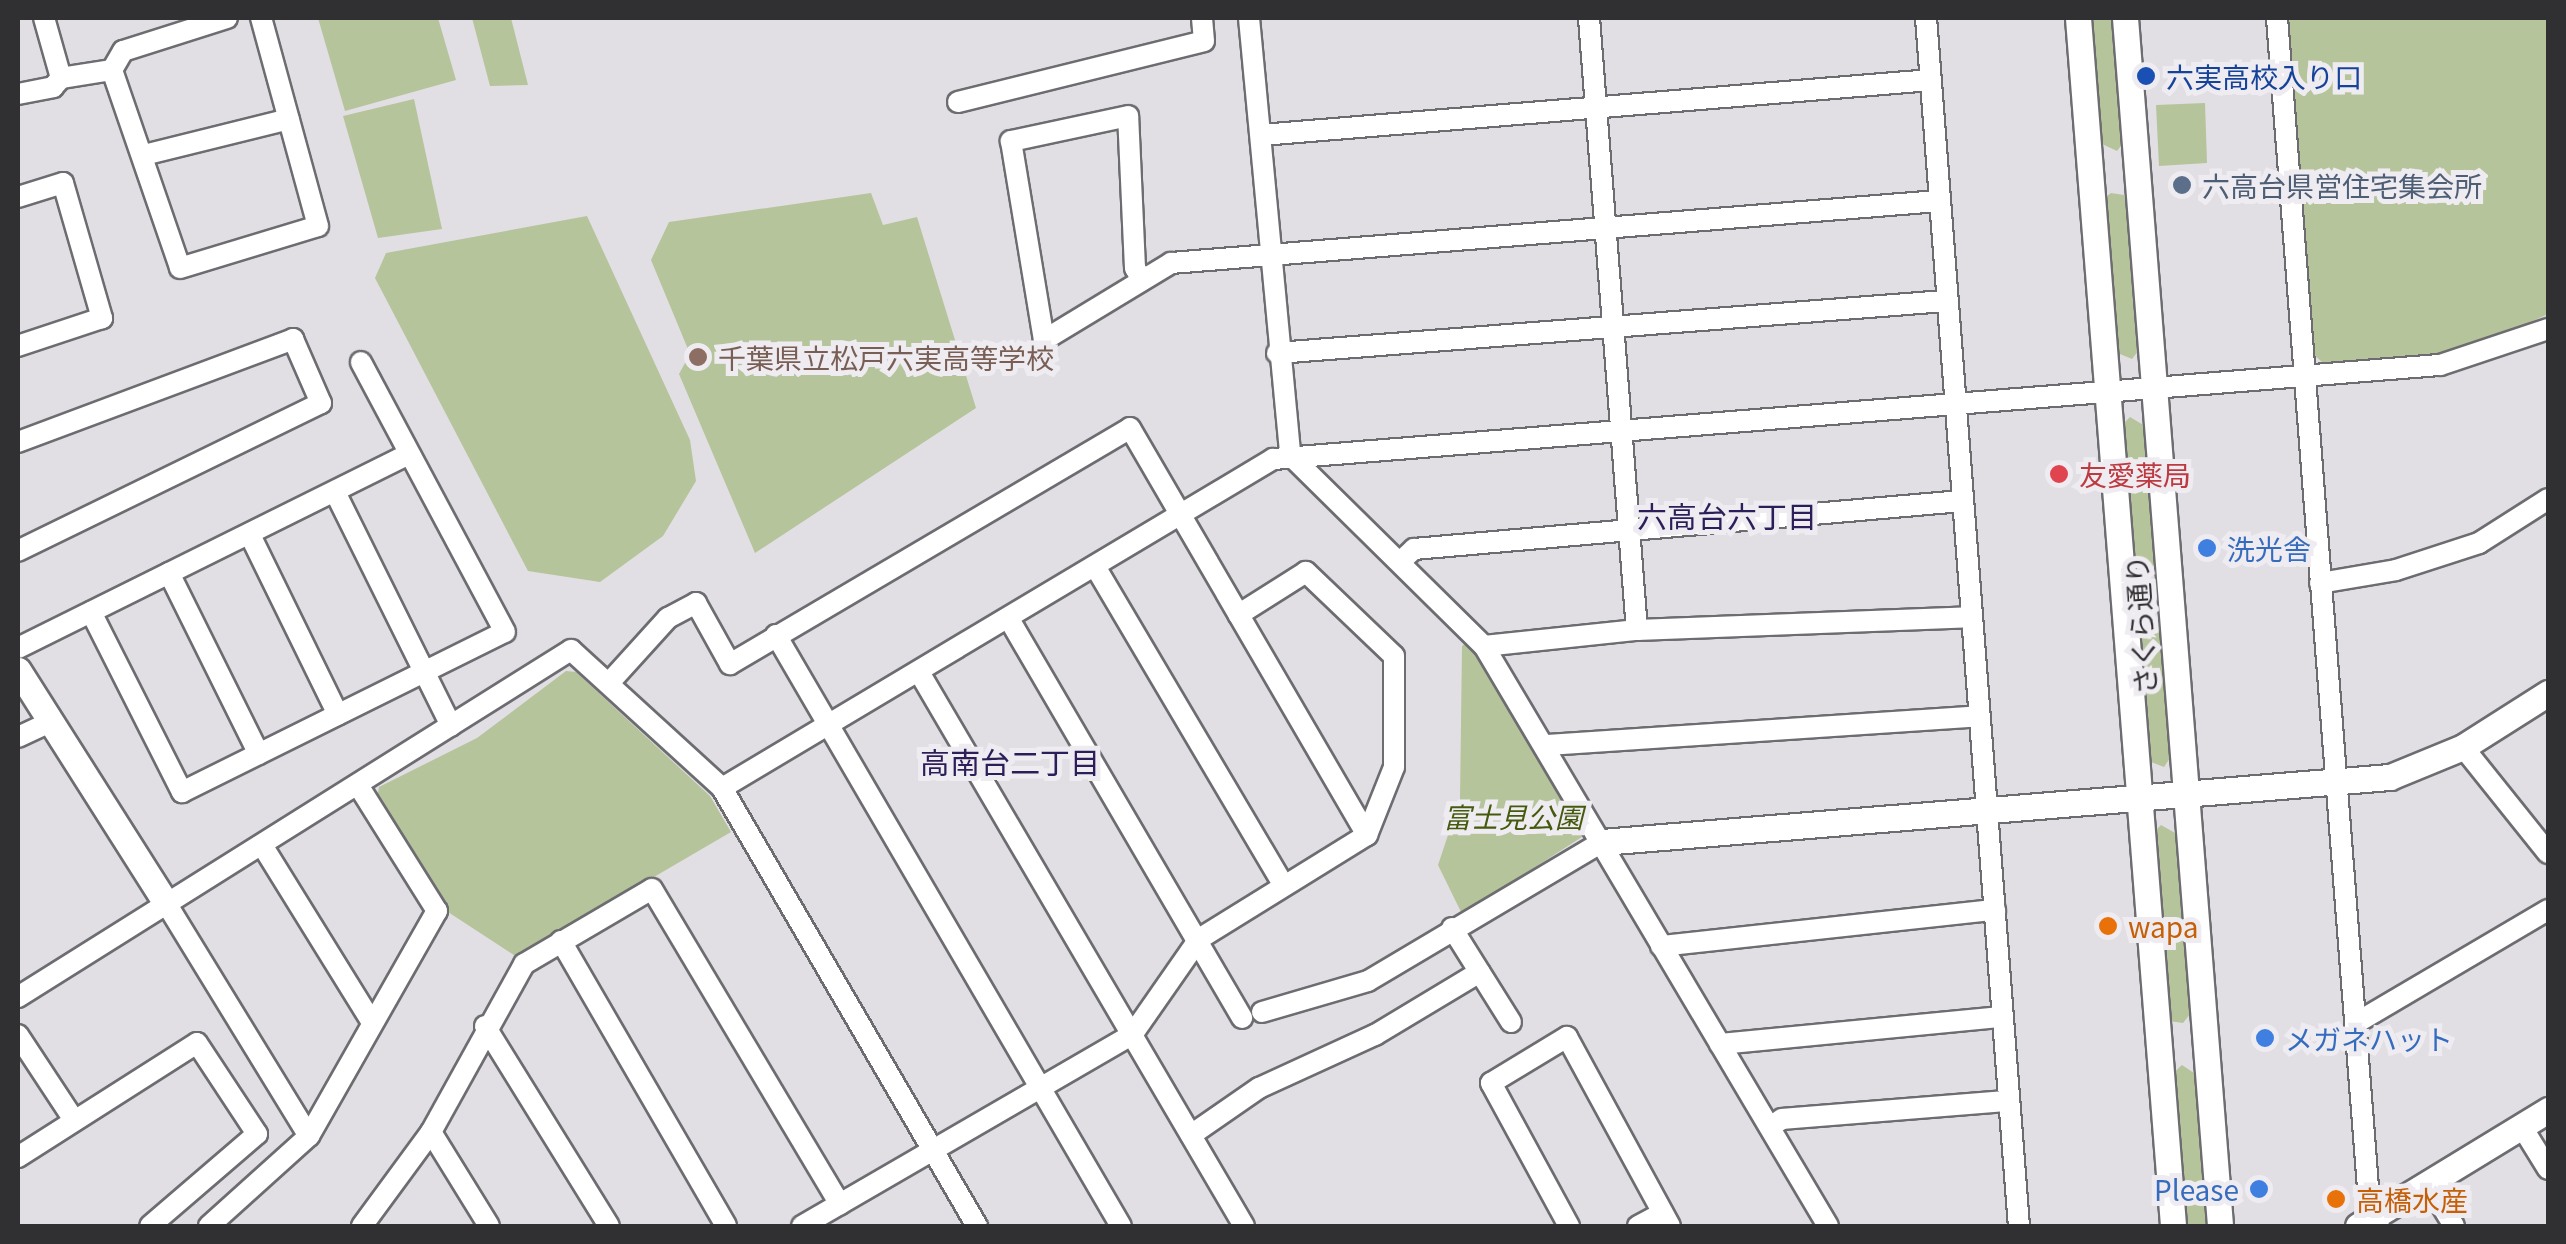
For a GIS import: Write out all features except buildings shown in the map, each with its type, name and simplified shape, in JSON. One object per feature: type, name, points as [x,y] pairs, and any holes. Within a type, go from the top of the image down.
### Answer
[{"type":"street","points":[[44,18],[60,78]]},
{"type":"street","points":[[112,70],[123,51],[195,22],[228,18]]},
{"type":"street","points":[[112,70],[180,268],[318,226],[261,18]]},
{"type":"street","points":[[958,102],[1204,40],[1202,18]]},
{"type":"street","points":[[1249,18],[1290,455],[1484,646],[1546,744],[1828,1226]]},
{"type":"street","points":[[1589,18],[1637,630]]},
{"type":"street","points":[[1926,18],[1944,301],[2019,1226]]},
{"type":"street","name":"さくら通り","points":[[2078,18],[2173,1226]]},
{"type":"street","name":"さくら通り","points":[[2125,18],[2220,1226]]},
{"type":"street","points":[[2277,18],[2371,1223]]},
{"type":"street","points":[[18,94],[52,87],[60,78],[112,70]]},
{"type":"street","points":[[1261,135],[1931,80]]},
{"type":"street","points":[[1142,280],[1135,268],[1128,116],[1011,141],[1044,340],[1172,262],[1939,201]]},
{"type":"street","points":[[144,155],[289,119]]},
{"type":"street","points":[[18,196],[62,183],[102,318],[18,346]]},
{"type":"street","points":[[1278,353],[1944,301]]},
{"type":"street","points":[[722,788],[1096,568],[1178,514],[1290,455],[2440,365],[2548,328]]},
{"type":"street","points":[[18,442],[292,339],[320,403],[18,551]]},
{"type":"street","points":[[91,612],[182,792],[426,675],[505,632],[361,362]]},
{"type":"street","points":[[608,683],[668,618],[696,602],[730,664],[1130,428],[1368,836]]},
{"type":"street","points":[[18,648],[409,454]]},
{"type":"street","points":[[335,492],[451,726]]},
{"type":"street","points":[[2320,583],[2396,570],[2479,544],[2548,499]]},
{"type":"street","points":[[1401,561],[1414,549],[1961,501]]},
{"type":"street","points":[[250,535],[338,716]]},
{"type":"street","points":[[1096,568],[1282,883]]},
{"type":"street","points":[[802,1226],[1132,1035],[1199,940],[1282,883],[1368,836],[1394,768],[1394,656],[1306,572],[1238,615]]},
{"type":"street","points":[[169,573],[259,754]]},
{"type":"street","points":[[1484,646],[1637,630],[1970,618]]},
{"type":"street","points":[[1009,619],[1199,940],[1252,1015],[1368,981],[1602,842],[2390,777],[2464,747],[2548,693]]},
{"type":"street","points":[[776,635],[1121,1226]]},
{"type":"street","points":[[18,997],[571,650],[722,788],[977,1226]]},
{"type":"street","points":[[18,670],[309,1136]]},
{"type":"street","points":[[919,672],[1244,1226]]},
{"type":"street","points":[[1546,744],[1978,716]]},
{"type":"street","points":[[18,736],[50,722]]},
{"type":"street","points":[[2464,747],[2548,852]]},
{"type":"street","points":[[217,1224],[309,1136],[437,911],[358,785]]},
{"type":"street","points":[[262,845],[371,1021]]},
{"type":"street","points":[[364,1226],[431,1132],[485,1026],[524,964],[652,889],[840,1204]]},
{"type":"street","points":[[1661,946],[1995,910]]},
{"type":"street","points":[[2356,1023],[2548,910]]},
{"type":"street","points":[[1452,928],[1512,1022]]},
{"type":"street","points":[[562,941],[726,1226]]},
{"type":"street","points":[[1191,1135],[1259,1088],[1376,1034],[1480,972]]},
{"type":"street","points":[[1720,1044],[2002,1017]]},
{"type":"street","points":[[485,1026],[609,1226]]},
{"type":"street","points":[[18,1035],[74,1120]]},
{"type":"street","points":[[1569,1226],[1491,1082],[1567,1037],[1666,1220],[1638,1226]]},
{"type":"street","points":[[18,1157],[197,1042],[257,1134],[150,1226]]},
{"type":"street","points":[[1770,1127],[1782,1119],[2008,1101]]},
{"type":"street","points":[[2371,1223],[2428,1183],[2548,1110]]},
{"type":"street","points":[[2522,1127],[2548,1169]]},
{"type":"street","points":[[431,1132],[489,1226]]},
{"type":"street","points":[[2428,1183],[2454,1226]]},
{"type":"green space","points":[[318,18],[438,18],[456,80],[345,111]]},
{"type":"green space","points":[[472,18],[511,18],[528,85],[490,86]]},
{"type":"green space","points":[[2089,18],[2115,18],[2124,142],[2117,151],[2100,143]]},
{"type":"green space","points":[[2285,18],[2548,18],[2548,314],[2472,349],[2437,355],[2323,363],[2310,351]]},
{"type":"green space","points":[[414,99],[442,229],[378,238],[343,116]]},
{"type":"green space","points":[[2205,103],[2207,163],[2159,166],[2156,105]]},
{"type":"green space","points":[[871,193],[883,225],[917,217],[976,408],[755,553],[679,374],[690,354],[651,260],[669,222]]},
{"type":"green space","points":[[2111,193],[2124,195],[2128,205],[2139,350],[2132,359],[2115,352],[2104,198]]},
{"type":"green space","points":[[587,216],[690,440],[696,481],[663,536],[600,582],[528,571],[375,278],[386,253]]},
{"type":"green space","points":[[2130,417],[2145,426],[2157,561],[2150,570],[2132,563],[2121,426]]},
{"type":"green space","points":[[2145,616],[2160,625],[2170,758],[2164,767],[2146,760],[2135,625]]},
{"type":"green space","name":"富士見公園","points":[[1471,639],[1585,835],[1462,914],[1438,865],[1460,799],[1462,646]]},
{"type":"green space","points":[[566,671],[576,672],[710,796],[731,832],[517,957],[448,912],[377,798],[379,787],[477,738]]},
{"type":"green space","points":[[2161,825],[2177,834],[2190,1014],[2183,1023],[2169,1021],[2152,834]]},
{"type":"green space","points":[[2182,1065],[2197,1075],[2208,1226],[2182,1226],[2172,1074]]},
{"type":"place","name":"六実高校入り口","points":[[2146,76]]},
{"type":"place","name":"六高台県営住宅集会所","points":[[2182,185]]},
{"type":"place","name":"千葉県立松戸六実高等学校","points":[[698,357]]},
{"type":"place","name":"友愛薬局","points":[[2059,474]]},
{"type":"place","name":"洗光舎","points":[[2207,548]]},
{"type":"place","name":"wapa","points":[[2108,926]]},
{"type":"place","name":"メガネハット","points":[[2265,1038]]},
{"type":"place","name":"Please","points":[[2259,1189]]},
{"type":"place","name":"高橋水産","points":[[2336,1199]]},
{"type":"district","name":"六高台六丁目","points":[[1727,515]]},
{"type":"district","name":"高南台二丁目","points":[[1010,761]]}]
